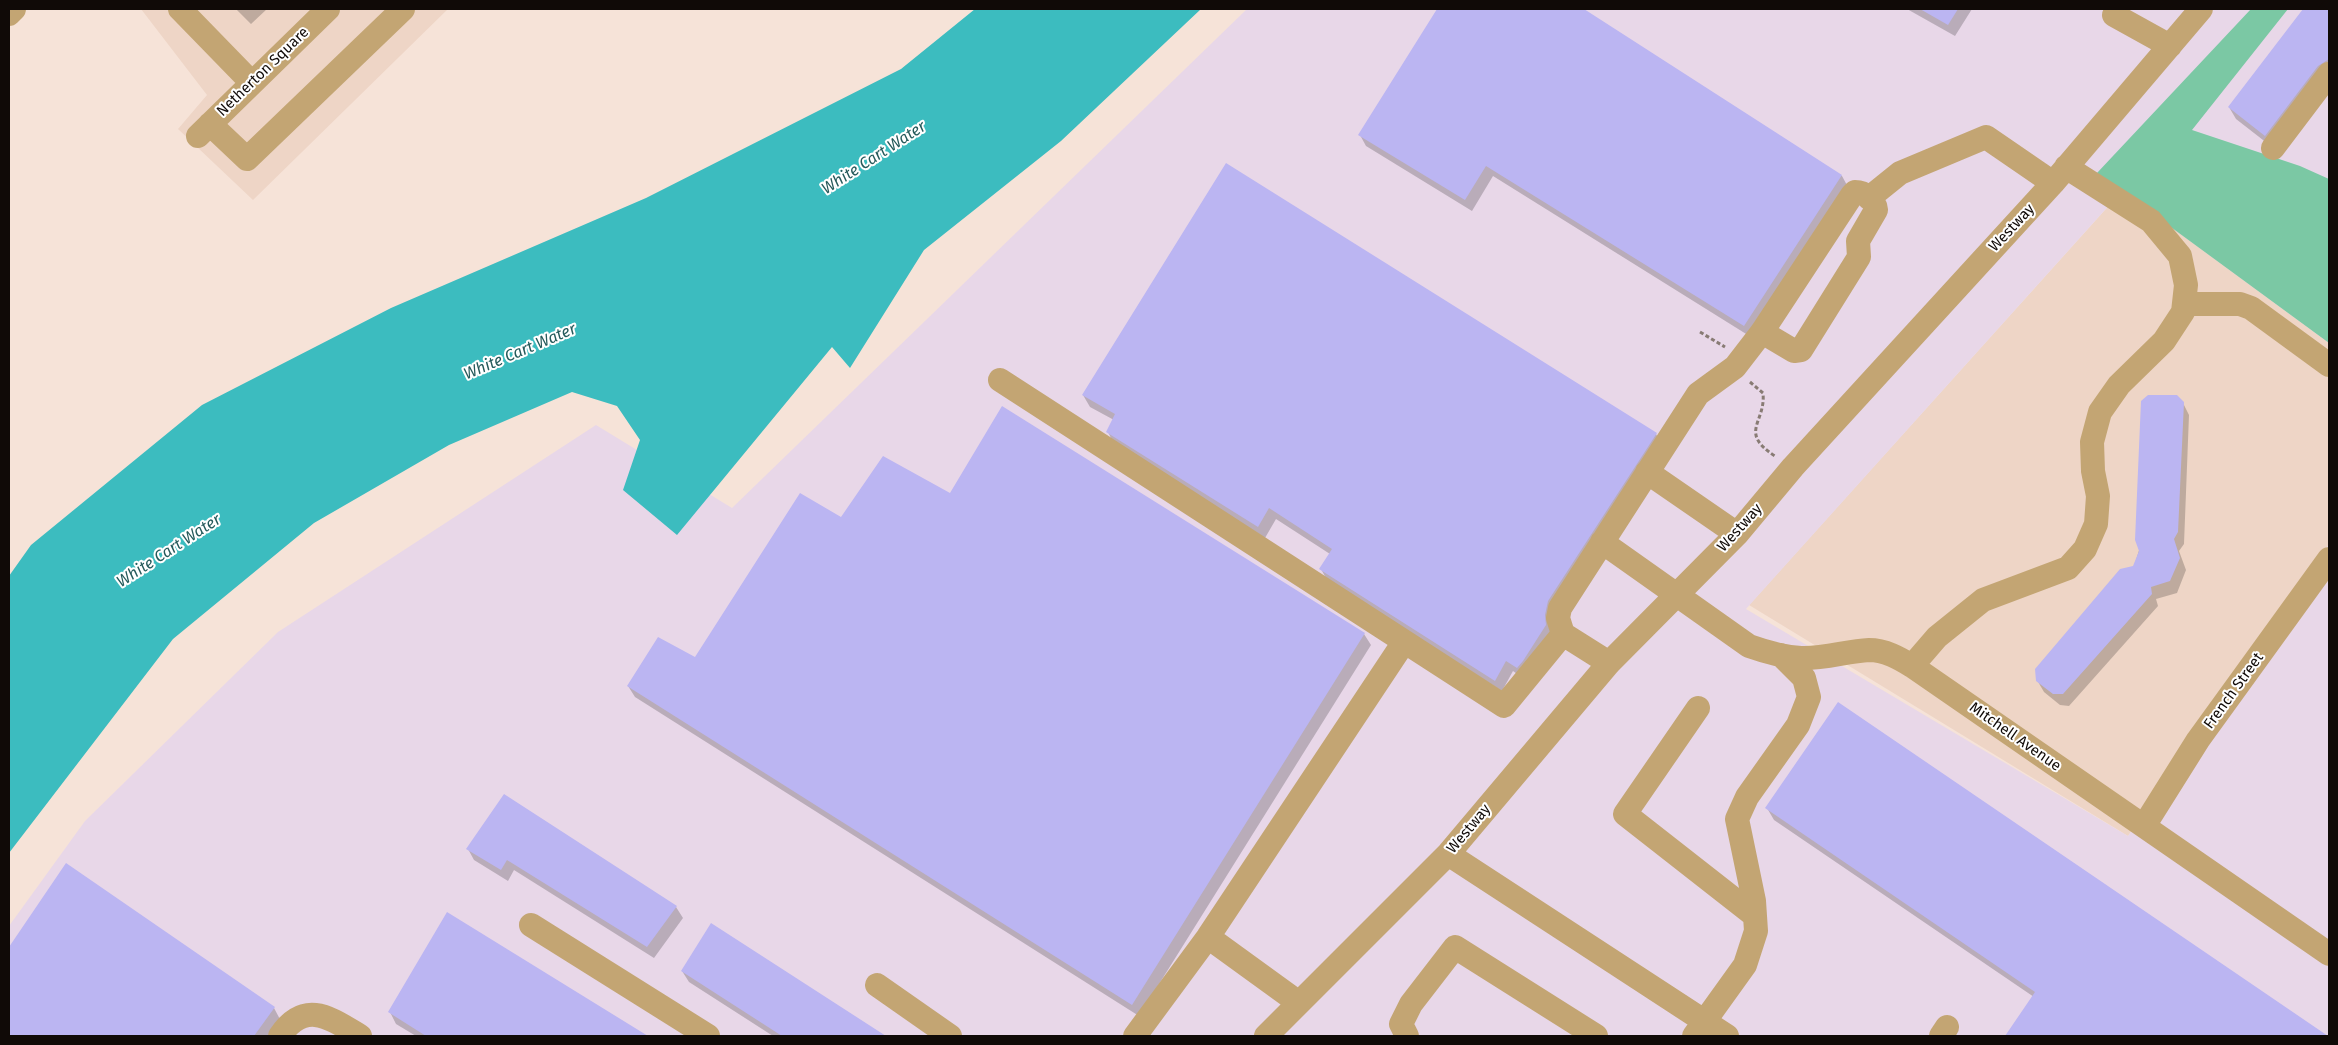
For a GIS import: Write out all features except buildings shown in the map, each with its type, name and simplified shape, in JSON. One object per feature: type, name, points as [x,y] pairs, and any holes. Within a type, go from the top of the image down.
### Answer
[{"type":"street","points":[[9,14],[14,9]]},
{"type":"street","points":[[180,9],[252,83]]},
{"type":"street","name":"Netherton Square","points":[[328,9],[204,130],[247,159],[403,9]]},
{"type":"street","name":"Westway","points":[[1266,1036],[1448,854],[1609,663],[1737,534],[1793,467],[2059,176],[2201,9]]},
{"type":"street","points":[[2114,15],[2170,46]]},
{"type":"street","points":[[2272,148],[2329,74]]},
{"type":"street","points":[[1868,198],[1900,172],[1986,137],[2059,176],[2151,221],[2180,256],[2186,285],[2183,312],[2164,341],[2119,385],[2100,412],[2092,442],[2098,496],[2096,524],[2085,549],[2068,568],[1984,600],[1937,638],[1912,666]]},
{"type":"street","points":[[1609,663],[1563,634],[1558,618],[1560,608],[1698,394],[1735,367],[1762,332],[1852,195],[1858,192],[1868,198],[1874,203],[1876,210],[1858,241],[1859,257],[1801,350],[1794,351],[1762,332]]},
{"type":"street","points":[[2184,304],[2240,304],[2251,308],[2329,365]]},
{"type":"street","points":[[1000,380],[1504,706],[1563,634]]},
{"type":"street","points":[[1647,472],[1737,534]]},
{"type":"street","name":"Mitchell Avenue","points":[[1602,542],[1748,646],[1781,655],[1802,658],[1846,655],[1870,650],[1890,654],[1912,666],[2329,954]]},
{"type":"street","name":"French Street","points":[[2144,826],[2198,740],[2329,559]]},
{"type":"street","points":[[1136,1036],[1208,936],[1404,642]]},
{"type":"street","points":[[1700,1029],[1745,965],[1756,931],[1737,819],[1748,797],[1798,725],[1810,697],[1804,678],[1781,655]]},
{"type":"street","points":[[1698,708],[1625,814],[1754,915]]},
{"type":"street","points":[[1448,854],[1700,1029],[1727,1036]]},
{"type":"street","points":[[531,925],[708,1036]]},
{"type":"street","points":[[1208,936],[1299,1003]]},
{"type":"street","points":[[1407,1036],[1401,1024],[1411,1004],[1455,947],[1596,1036]]},
{"type":"street","points":[[877,985],[950,1036]]},
{"type":"street","points":[[280,1036],[290,1022],[312,1014],[328,1017],[360,1036]]},
{"type":"path","points":[[1700,332],[1729,350],[1735,367],[1764,393],[1764,400],[1754,429],[1756,438],[1764,448],[1793,467]]},
{"type":"shaded area","points":[[141,9],[448,9],[253,200],[178,129],[207,95]]},
{"type":"shaded area","points":[[1247,9],[2329,9],[2329,343],[2122,191],[1746,609],[2128,836],[2329,544],[2329,1036],[9,1036],[9,926],[85,821],[278,632],[596,425],[732,508]]},
{"type":"shaded area","points":[[2122,191],[2329,343],[2329,544],[2128,836],[1749,605]]},
{"type":"green space","points":[[2251,9],[2288,9],[2192,130],[2300,166],[2329,179],[2329,343],[2097,173]]},
{"type":"water","name":"White Cart Water","points":[[975,9],[1201,9],[1061,141],[924,250],[850,368],[832,347],[677,535],[623,490],[640,440],[617,406],[572,392],[449,445],[314,523],[173,639],[9,853],[9,576],[31,545],[202,405],[391,308],[646,198],[901,69]]}]
